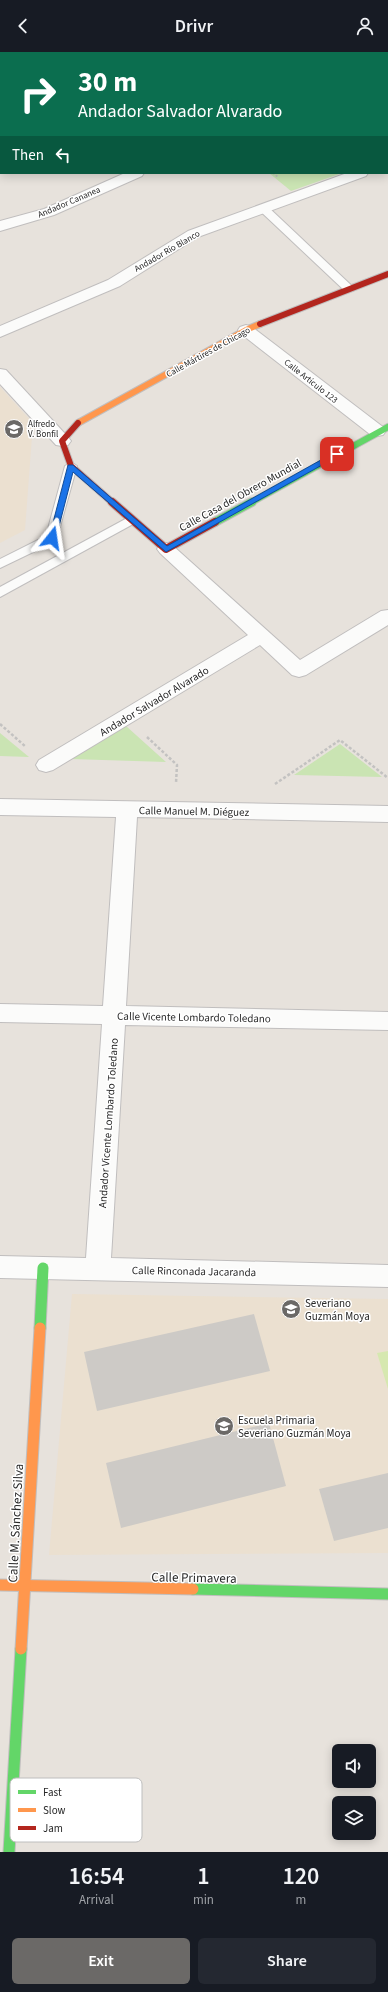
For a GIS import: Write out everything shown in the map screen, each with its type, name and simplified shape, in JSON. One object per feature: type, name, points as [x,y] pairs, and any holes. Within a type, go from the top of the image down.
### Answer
[{"type":"street","name":"Andador Cananea","points":[[0,226],[49,212],[134,174]]},
{"type":"street","name":"Andador Río Blanco","points":[[0,332],[114,283],[193,234],[358,174]]},
{"type":"street","name":"Calle Mártires de Chicago","points":[[62,442],[77,424],[246,330],[388,274]]},
{"type":"street","name":"Calle Artículo 123","points":[[246,330],[382,429]]},
{"type":"street","points":[[0,374],[62,442],[71,466],[166,549],[299,670],[388,616]]},
{"type":"street","name":"Calle Casa del Obrero Mundial","points":[[166,549],[382,429]]},
{"type":"street","name":"Andador Salvador Alvarado","points":[[46,765],[261,636]]},
{"type":"street","name":"Calle Manuel M. Diéguez","points":[[0,807],[388,814]]},
{"type":"street","name":"Andador Vicente Lombardo Toledano","points":[[98,1269],[127,809]]},
{"type":"street","name":"Calle Vicente Lombardo Toledano","points":[[0,1013],[388,1021]]},
{"type":"street","name":"Calle Rinconada Jacaranda","points":[[0,1267],[388,1276]]},
{"type":"street","name":"Calle M. Sánchez Silva","points":[[13,1778],[43,1268]]},
{"type":"street","name":"Calle Primavera","points":[[0,1585],[388,1594]]},
{"type":"street","name":"Calle M. Sánchez Silva","points":[[9,1852],[10,1835]]},
{"type":"lane","points":[[263,208],[349,289]]},
{"type":"lane","points":[[0,564],[52,538],[71,466]]},
{"type":"lane","points":[[0,593],[131,520]]},
{"type":"path","points":[[126,718],[177,765],[173,810]]},
{"type":"path","points":[[0,724],[46,765]]},
{"type":"path","points":[[274,785],[340,740],[388,778]]},
{"type":"shaded area","points":[[0,387],[33,423],[25,530],[0,543]]},
{"type":"shaded area","name":"Escuela Primaria Severiano Guzmán Moya","points":[[72,1294],[388,1299],[388,1553],[49,1555]]},
{"type":"green space","points":[[270,174],[339,174],[291,191]]},
{"type":"green space","points":[[126,726],[166,762],[71,759]]},
{"type":"green space","points":[[0,733],[29,757],[0,756]]},
{"type":"green space","points":[[340,744],[382,777],[294,775]]},
{"type":"green space","points":[[388,1351],[388,1389],[377,1353]]},
{"type":"building","points":[[254,1314],[270,1371],[97,1411],[84,1352]]},
{"type":"building","points":[[269,1423],[286,1486],[121,1528],[106,1463]]},
{"type":"building","points":[[388,1473],[388,1528],[334,1541],[319,1489]]},
{"type":"traffic: fast","points":[[215,522],[388,427]]},
{"type":"traffic: fast","points":[[40,1328],[43,1268]]},
{"type":"traffic: fast","points":[[193,1589],[388,1594]]},
{"type":"traffic: fast","points":[[13,1778],[21,1649]]},
{"type":"traffic: fast","points":[[9,1852],[10,1835]]},
{"type":"traffic: slow","points":[[78,423],[246,330],[260,324]]},
{"type":"traffic: slow","points":[[21,1649],[40,1328]]},
{"type":"traffic: slow","points":[[0,1585],[193,1589]]},
{"type":"traffic: jam","points":[[260,324],[388,274]]},
{"type":"traffic: jam","points":[[78,423],[62,441],[71,466],[166,549],[215,522]]},
{"type":"place","name":"Alfredo V. Bonfil","points":[[14,429]]},
{"type":"place","name":"Severiano Guzmán Moya","points":[[291,1309]]},
{"type":"place","name":"Escuela Primaria Severiano Guzmán Moya","points":[[224,1426]]},
{"type":"route","points":[[52,538],[71,466],[166,549],[337,454]]}]
